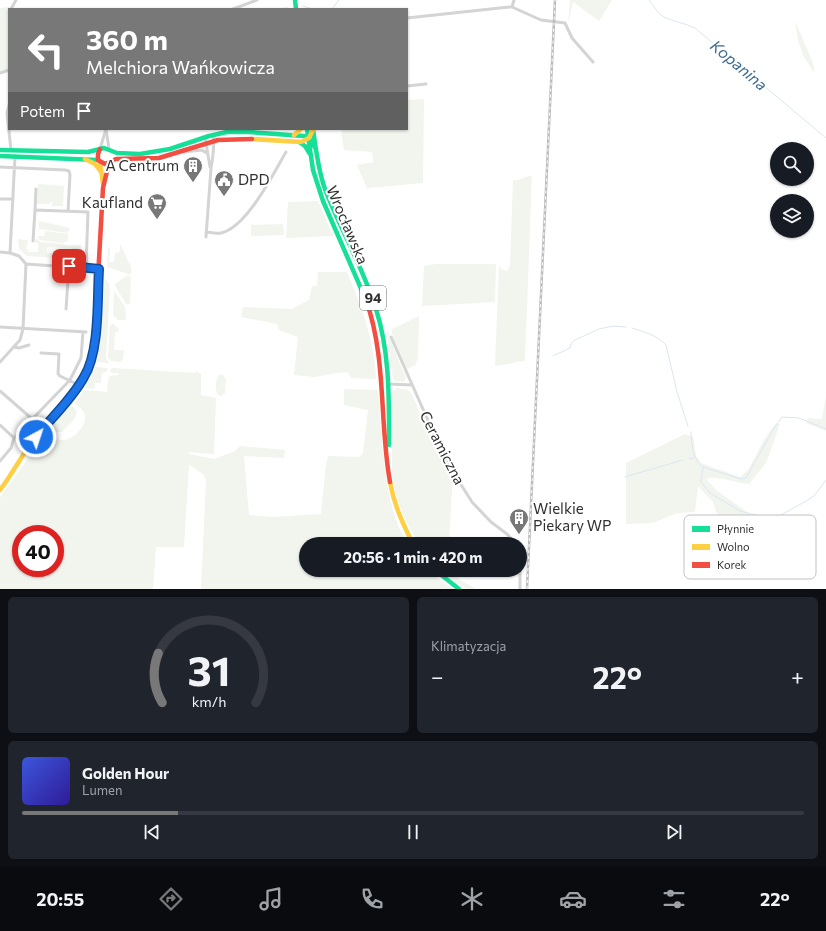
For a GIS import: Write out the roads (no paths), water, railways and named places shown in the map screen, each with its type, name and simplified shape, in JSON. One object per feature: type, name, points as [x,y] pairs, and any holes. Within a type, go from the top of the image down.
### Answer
[{"type":"street","points":[[235,8],[257,0]]},
{"type":"street","points":[[512,6],[514,0]]},
{"type":"street","points":[[408,18],[512,6],[541,20],[565,23],[572,38],[593,62]]},
{"type":"street","points":[[408,86],[426,84]]},
{"type":"street","points":[[9,130],[11,150]]},
{"type":"street","points":[[1,488],[43,428],[79,385],[89,368],[94,351],[103,188],[98,154],[106,130]]},
{"type":"street","points":[[103,188],[110,163],[113,158],[106,130]]},
{"type":"street","points":[[294,135],[299,130]]},
{"type":"street","name":"Wrocławska","points":[[307,130],[314,174],[322,197],[365,296],[375,328],[381,366],[389,470],[393,497],[400,518],[410,537]]},
{"type":"street","points":[[0,156],[83,158],[99,161],[103,164],[110,163],[116,159],[156,158],[214,141],[238,138],[299,142],[312,135],[313,130]]},
{"type":"street","name":"Wrocławska","points":[[313,130],[320,172],[325,188],[371,293],[386,349],[389,470]]},
{"type":"street","points":[[0,150],[88,152],[106,148],[120,153],[151,153],[170,149],[213,135],[242,132],[304,136],[308,138],[316,149]]},
{"type":"street","points":[[206,237],[210,168],[214,141],[213,135]]},
{"type":"street","points":[[205,137],[210,168]]},
{"type":"street","points":[[299,142],[307,149],[311,156]]},
{"type":"street","points":[[180,152],[202,150],[208,154]]},
{"type":"street","points":[[206,232],[221,233],[230,228],[249,212],[286,152]]},
{"type":"street","points":[[10,253],[15,156]]},
{"type":"street","points":[[83,158],[96,165],[101,172]]},
{"type":"street","points":[[0,167],[69,171],[68,211]]},
{"type":"street","points":[[33,240],[36,189]]},
{"type":"street","points":[[0,199],[13,199]]},
{"type":"street","points":[[35,210],[88,212],[86,267]]},
{"type":"street","points":[[0,252],[19,256],[26,264],[23,328],[20,340],[0,362]]},
{"type":"street","points":[[26,264],[99,269]]},
{"type":"street","points":[[66,309],[69,266]]},
{"type":"street","points":[[0,327],[85,332],[81,358],[70,380],[14,438],[11,448],[0,461]]},
{"type":"street","name":"Ceramiczna","points":[[391,337],[446,461],[481,512],[510,537]]},
{"type":"street","points":[[14,347],[19,348],[29,346]]},
{"type":"street","points":[[41,353],[59,354],[58,374],[79,385]]},
{"type":"street","points":[[388,384],[412,385]]},
{"type":"street","points":[[0,391],[43,428]]},
{"type":"street","points":[[0,425],[14,438]]},
{"type":"street","points":[[444,577],[459,589]]},
{"type":"street","points":[[520,577],[520,589]]},
{"type":"waterway","name":"Kopanina","points":[[333,8],[339,0]]},
{"type":"waterway","name":"Kopanina","points":[[649,0],[657,11],[664,17],[695,28],[826,138]]},
{"type":"waterway","name":"Kopanina","points":[[303,6],[309,8]]},
{"type":"waterway","points":[[553,356],[570,348],[571,344],[575,340],[599,329],[613,326],[626,327]]},
{"type":"waterway","points":[[632,328],[646,332],[666,345],[677,392],[688,426]]},
{"type":"waterway","points":[[691,432],[693,451],[699,464],[703,467],[741,479],[746,478],[782,417],[799,418],[826,429]]},
{"type":"waterway","points":[[689,459],[694,458]]},
{"type":"waterway","points":[[625,477],[683,460]]},
{"type":"waterway","points":[[703,468],[701,482],[710,493],[740,511],[755,515]]},
{"type":"waterway","points":[[781,515],[815,495],[826,480]]},
{"type":"railway","points":[[527,589],[555,0]]},
{"type":"place","name":"A Centrum","points":[[193,183]]},
{"type":"place","name":"DPD","points":[[224,197]]},
{"type":"place","name":"Kaufland","points":[[157,220]]},
{"type":"place","name":"Wielkie Piekary WP","points":[[519,535]]}]
